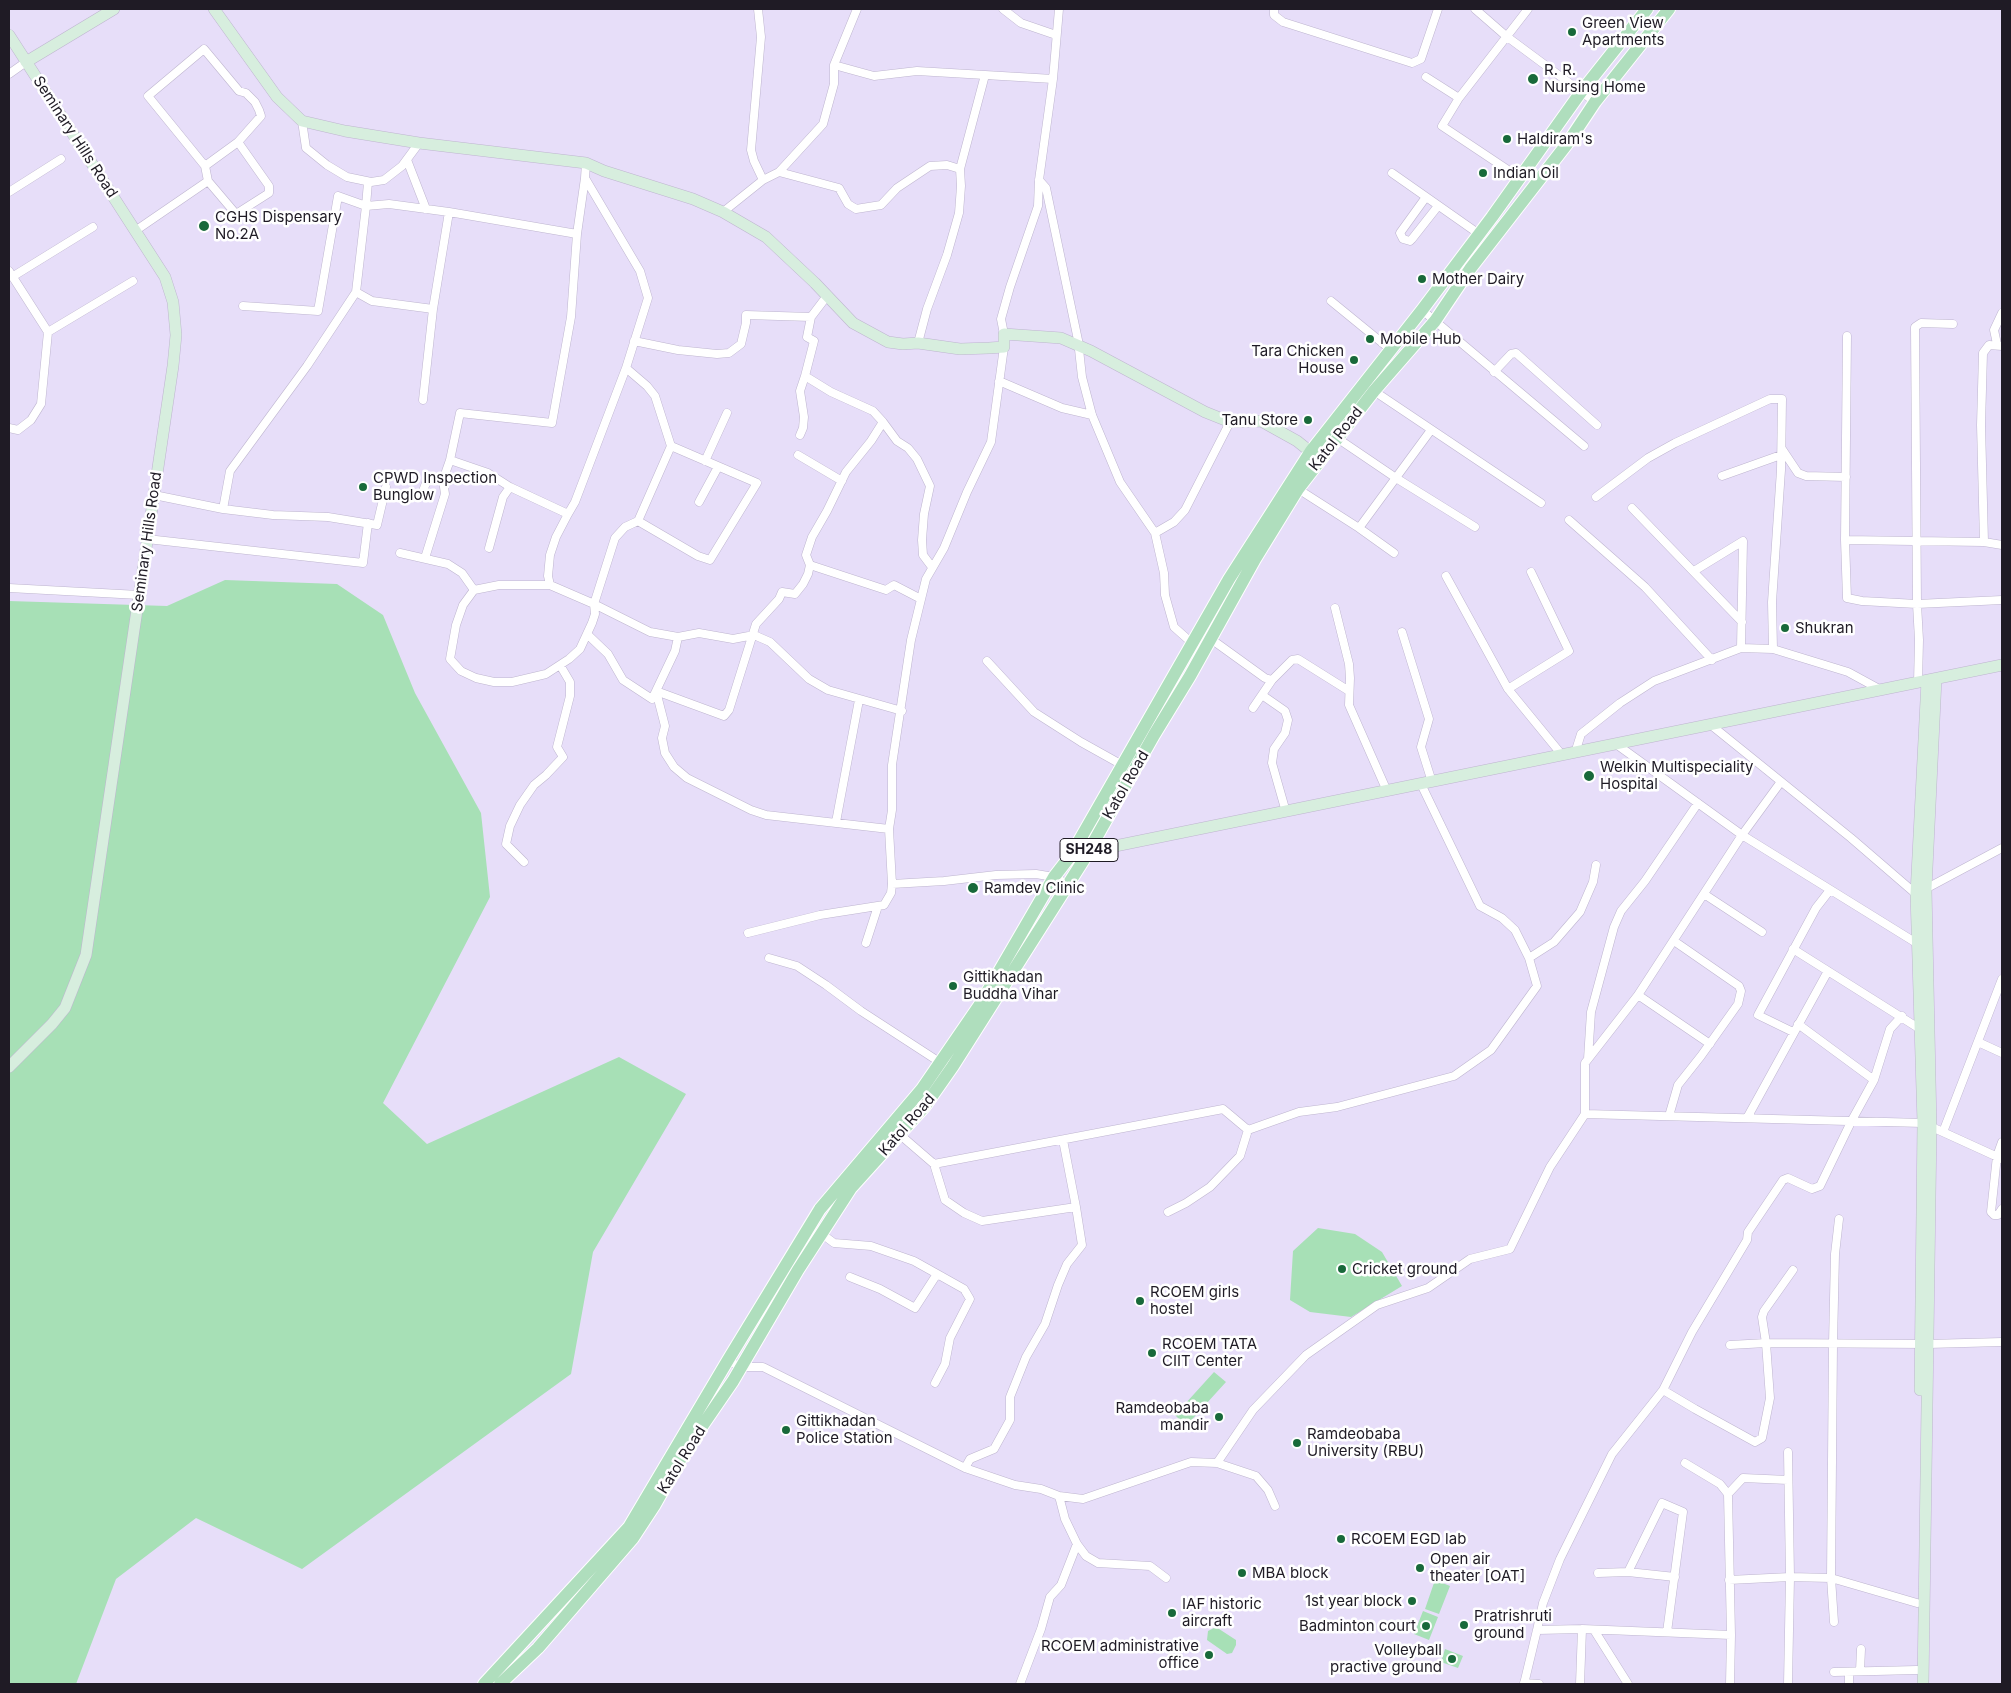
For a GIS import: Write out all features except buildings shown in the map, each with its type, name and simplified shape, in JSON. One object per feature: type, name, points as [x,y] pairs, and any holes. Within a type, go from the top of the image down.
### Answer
[{"type":"main road","name":"Katol Road","points":[[500,1684],[538,1648],[633,1538],[654,1506],[685,1451],[733,1381],[789,1284],[851,1188],[895,1130],[979,1006],[1054,877],[1071,855],[1124,766],[1228,579],[1392,350],[1582,92],[1647,9]]},
{"type":"main road","name":"Katol Road","points":[[484,1684],[629,1527],[820,1209],[895,1130],[925,1106],[953,1066],[1088,852],[1316,456],[1337,438],[1374,390],[1435,321],[1470,268],[1567,144],[1595,102],[1669,9]]},
{"type":"main road","points":[[1192,643],[1208,644]]},
{"type":"street","points":[[9,74],[114,9]]},
{"type":"street","points":[[214,9],[277,97],[302,121],[345,131],[419,143],[586,163],[604,171],[693,199],[723,212],[766,236],[853,323],[888,342],[918,343],[960,349],[1004,347]]},
{"type":"street","points":[[758,9],[762,37],[751,150],[763,180]]},
{"type":"street","points":[[723,212],[763,180],[780,172],[823,124],[834,84],[834,65],[857,9]]},
{"type":"street","points":[[1004,9],[1021,24],[1056,35]]},
{"type":"street","points":[[748,933],[820,915],[884,905],[891,893],[889,829],[892,810],[892,766],[902,711],[911,640],[926,579],[944,548],[992,442],[1004,347],[1002,319],[1010,287],[1038,206],[1039,180],[1053,79],[1059,9]]},
{"type":"street","points":[[1274,9],[1274,16],[1283,22],[1412,62],[1421,59],[1438,9]]},
{"type":"street","points":[[1475,9],[1506,36],[1595,102]]},
{"type":"street","points":[[1520,178],[1443,128],[1442,124],[1528,9]]},
{"type":"street","name":"Seminary Hills Road","points":[[9,35],[165,277],[173,302],[176,335],[148,539],[86,956],[65,1008],[52,1024],[9,1067]]},
{"type":"street","points":[[205,166],[238,142],[262,116],[250,98],[239,91],[204,49],[148,96],[205,166],[208,180],[236,214],[269,193],[269,186],[238,142]]},
{"type":"street","points":[[834,65],[874,76],[917,71],[1053,79]]},
{"type":"street","points":[[918,343],[927,308],[947,255],[959,213],[960,169],[985,75]]},
{"type":"street","points":[[1426,77],[1460,98]]},
{"type":"street","points":[[302,121],[306,148],[326,165],[347,177],[368,182],[384,180],[402,166],[419,143]]},
{"type":"street","points":[[9,192],[61,159]]},
{"type":"street","points":[[407,160],[426,209]]},
{"type":"street","points":[[425,558],[445,494],[443,480],[450,460],[460,413],[552,423],[571,317],[577,234],[586,163]]},
{"type":"street","points":[[780,172],[839,188],[848,204],[856,209],[882,206],[897,188],[930,166],[947,165],[960,169]]},
{"type":"street","points":[[1392,173],[1479,234]]},
{"type":"street","points":[[550,584],[548,576],[550,555],[568,514],[576,502],[626,368],[648,298],[640,271],[585,178]]},
{"type":"street","points":[[135,231],[208,180]]},
{"type":"street","points":[[1039,180],[1046,188],[1078,344],[1082,377],[1092,415],[1120,482],[1133,504],[1155,533],[1164,573],[1165,594],[1174,627],[1192,643]]},
{"type":"street","points":[[223,508],[230,470],[307,366],[356,292],[368,182]]},
{"type":"street","points":[[243,306],[318,311],[338,196],[366,206],[389,204],[449,212],[577,234]]},
{"type":"street","points":[[1426,197],[1400,233],[1403,239],[1410,241],[1438,206]]},
{"type":"street","points":[[423,400],[433,310],[449,212]]},
{"type":"street","points":[[9,428],[18,430],[31,420],[41,404],[48,332],[10,274],[93,227]]},
{"type":"street","points":[[48,332],[134,281]]},
{"type":"street","points":[[356,292],[372,301],[433,310]]},
{"type":"street","points":[[800,435],[804,417],[800,391],[814,341],[807,337],[810,317],[826,296]]},
{"type":"street","points":[[1331,302],[1392,350]]},
{"type":"street","points":[[1422,310],[1584,446]]},
{"type":"street","points":[[1984,542],[1981,425],[1983,353],[1988,345],[2000,345],[1994,330],[2002,313]]},
{"type":"street","points":[[634,342],[678,350],[717,354],[729,353],[741,344],[746,315],[810,317]]},
{"type":"street","points":[[1927,1125],[1920,1028],[1918,944],[1927,681],[1919,640],[1917,604],[1914,328],[1922,323],[1953,324]]},
{"type":"street","points":[[1004,334],[1061,338],[1078,344],[1174,397],[1230,422],[1261,421],[1297,441],[1316,456]]},
{"type":"street","points":[[1847,336],[1845,540],[1847,598],[1862,601],[1917,604],[2002,600]]},
{"type":"street","points":[[1494,372],[1510,354],[1516,353],[1597,425]]},
{"type":"street","points":[[626,368],[655,396],[671,446],[638,521],[625,527],[615,538],[594,604],[592,623],[580,649],[546,674],[512,682],[494,682],[476,678],[461,671],[450,659],[456,625],[463,605],[474,590],[499,585],[550,584],[594,604],[650,632],[678,637],[699,633],[733,639],[754,635],[770,642],[810,679],[828,690],[902,711]]},
{"type":"street","points":[[805,376],[831,392],[873,411],[897,441],[908,448],[917,459],[930,486],[924,514],[922,540],[923,555],[932,567]]},
{"type":"street","points":[[999,381],[1062,408],[1092,415]]},
{"type":"street","points":[[1374,390],[1542,503]]},
{"type":"street","points":[[1596,498],[1655,455],[1770,400],[1782,399],[1782,452],[1772,602],[1773,649]]},
{"type":"street","points":[[705,461],[727,413]]},
{"type":"street","points":[[656,691],[724,716],[729,710],[756,624],[779,599],[782,592],[795,594],[803,584],[810,565],[806,555],[812,537],[828,511],[842,481],[883,422]]},
{"type":"street","points":[[1155,533],[1174,522],[1185,510],[1230,422]]},
{"type":"street","points":[[1359,528],[1431,430]]},
{"type":"street","points":[[1337,438],[1396,478],[1475,527]]},
{"type":"street","points":[[638,521],[698,556],[710,560],[757,483],[671,446]]},
{"type":"street","points":[[1782,452],[1798,473],[1806,476],[1846,477]]},
{"type":"street","points":[[1722,476],[1782,452]]},
{"type":"street","points":[[798,455],[842,481]]},
{"type":"street","points":[[450,460],[488,473],[510,487],[568,514]]},
{"type":"street","points":[[698,502],[718,467]]},
{"type":"street","points":[[423,491],[426,483],[432,479],[443,480]]},
{"type":"street","points":[[154,495],[273,515],[328,517],[377,525],[386,487]]},
{"type":"street","points":[[489,548],[503,497],[510,487]]},
{"type":"street","points":[[1298,489],[1394,553]]},
{"type":"street","points":[[1632,508],[1742,622]]},
{"type":"street","points":[[1569,520],[1645,586],[1712,660]]},
{"type":"street","points":[[148,539],[363,563],[368,523]]},
{"type":"street","points":[[1845,540],[1984,542],[2002,544]]},
{"type":"street","points":[[1694,571],[1743,541],[1741,648]]},
{"type":"street","points":[[400,553],[448,564],[462,573],[474,590]]},
{"type":"street","points":[[810,565],[886,590],[894,586],[921,599]]},
{"type":"street","points":[[1508,689],[1569,651],[1531,572]]},
{"type":"street","points":[[1446,576],[1508,689],[1562,756]]},
{"type":"street","points":[[9,588],[139,595]]},
{"type":"street","points":[[1336,608],[1349,664],[1349,706],[1387,791]]},
{"type":"street","points":[[1248,1130],[1299,1112],[1337,1107],[1454,1076],[1491,1050],[1537,986],[1529,958],[1515,930],[1502,918],[1480,906],[1426,783],[1422,747],[1430,719],[1402,632]]},
{"type":"street","points":[[587,634],[608,654],[623,680],[652,699],[675,651],[678,637]]},
{"type":"street","points":[[1208,644],[1265,678],[1272,680]]},
{"type":"street","points":[[1574,753],[1581,734],[1620,703],[1654,681],[1741,648],[1773,649],[1848,672],[1881,690]]},
{"type":"street","points":[[1253,708],[1272,680],[1292,660],[1298,660],[1349,691]]},
{"type":"street","points":[[986,661],[1034,712],[1124,766]]},
{"type":"street","points":[[524,862],[506,844],[510,826],[520,804],[534,785],[563,757],[557,747],[570,696],[570,682],[560,665]]},
{"type":"street","points":[[1071,855],[2002,665]]},
{"type":"street","points":[[656,691],[665,726],[662,738],[665,752],[674,767],[687,778],[751,810],[766,814],[889,829]]},
{"type":"street","points":[[1262,695],[1285,711],[1288,720],[1285,732],[1274,749],[1272,763],[1286,812]]},
{"type":"street","points":[[836,822],[859,700]]},
{"type":"street","points":[[1711,725],[1780,783],[1921,891]]},
{"type":"street","points":[[1616,744],[1742,834],[1918,944]]},
{"type":"street","points":[[1217,1462],[1253,1410],[1306,1355],[1378,1305],[1428,1288],[1470,1259],[1510,1249],[1550,1167],[1585,1114],[1585,1063],[1638,995],[1742,834],[1780,783]]},
{"type":"street","points":[[1588,1059],[1591,1012],[1614,926],[1621,911],[1645,882],[1698,803]]},
{"type":"street","points":[[1921,891],[2002,848]]},
{"type":"street","points":[[1529,958],[1554,942],[1580,912],[1593,882],[1596,865]]},
{"type":"street","points":[[892,884],[996,875],[1036,874],[1054,877],[1068,884]]},
{"type":"street","points":[[1793,1032],[1758,1015],[1816,908],[1830,890]]},
{"type":"street","points":[[1917,1684],[1927,1125],[1921,891]]},
{"type":"street","points":[[1704,894],[1762,932]]},
{"type":"street","points":[[866,943],[878,906]]},
{"type":"street","points":[[1668,1116],[1678,1085],[1738,1004],[1741,991],[1739,986],[1674,941]]},
{"type":"street","points":[[1793,949],[1920,1028]]},
{"type":"street","points":[[769,958],[797,966],[861,1011],[941,1063]]},
{"type":"street","points":[[1747,1118],[1828,971]]},
{"type":"street","points":[[1943,1132],[1978,1042],[1999,999],[2002,979]]},
{"type":"street","points":[[1638,995],[1710,1044]]},
{"type":"street","points":[[1539,1684],[1524,1683],[1543,1603],[1560,1559],[1612,1454],[1663,1390],[1692,1332],[1747,1240],[1748,1232],[1783,1180],[1788,1178],[1812,1189],[1820,1186],[1874,1080],[1890,1029],[1902,1016]]},
{"type":"street","points":[[1798,1024],[1874,1080]]},
{"type":"street","points":[[1978,1042],[2002,1053]]},
{"type":"street","points":[[934,1164],[1223,1109],[1248,1130]]},
{"type":"street","points":[[1585,1114],[1852,1120],[1927,1125],[1999,1157]]},
{"type":"street","points":[[895,1130],[934,1164],[945,1200],[964,1213],[982,1221],[1076,1207]]},
{"type":"street","points":[[1168,1212],[1210,1187],[1223,1175],[1240,1156],[1248,1130]]},
{"type":"street","points":[[965,1468],[970,1459],[994,1448],[1010,1420],[1010,1397],[1026,1357],[1045,1324],[1067,1264],[1082,1246],[1063,1140]]},
{"type":"street","points":[[2002,1142],[1991,1212],[1994,1215],[1998,1215],[2002,1209]]},
{"type":"street","points":[[1834,1622],[1831,1578],[1834,1254],[1840,1219]]},
{"type":"street","points":[[822,1234],[834,1243],[871,1246],[914,1261],[964,1289],[970,1299],[950,1338],[945,1364],[935,1383]]},
{"type":"street","points":[[1663,1390],[1755,1442],[1762,1438],[1770,1398],[1762,1317],[1764,1311],[1793,1270]]},
{"type":"street","points":[[850,1277],[880,1289],[915,1308],[937,1274]]},
{"type":"street","points":[[1730,1345],[1766,1343],[1924,1344],[2002,1342]]},
{"type":"street","points":[[1923,1684],[1924,1344]]},
{"type":"street","points":[[728,1360],[740,1367],[763,1367],[965,1468],[1015,1485],[1040,1489],[1059,1496],[1083,1498],[1113,1490],[1163,1470],[1191,1462],[1217,1462],[1256,1476],[1268,1490],[1275,1506]]},
{"type":"street","points":[[1788,1452],[1790,1577],[1788,1684]]},
{"type":"street","points":[[1685,1463],[1720,1484],[1728,1494],[1732,1635],[1730,1684]]},
{"type":"street","points":[[1728,1494],[1743,1478],[1788,1480]]},
{"type":"street","points":[[1059,1496],[1065,1519],[1077,1544],[1086,1556],[1098,1562],[1150,1566],[1166,1578]]},
{"type":"street","points":[[1628,1572],[1662,1502],[1683,1512],[1668,1632]]},
{"type":"street","points":[[1020,1684],[1042,1629],[1050,1597],[1061,1585],[1077,1544]]},
{"type":"street","points":[[1598,1573],[1628,1572],[1675,1577]]},
{"type":"street","points":[[1729,1580],[1790,1577],[1831,1578],[1918,1603]]},
{"type":"street","points":[[1537,1630],[1582,1629],[1732,1635]]},
{"type":"street","points":[[1580,1684],[1582,1629]]},
{"type":"street","points":[[1594,1630],[1628,1684]]},
{"type":"street","points":[[1860,1671],[1861,1649]]},
{"type":"street","points":[[1834,1672],[1917,1670]]},
{"type":"street","points":[[1849,1672],[1849,1684]]},
{"type":"green space","points":[[225,580],[337,584],[383,615],[415,693],[481,813],[490,897],[383,1103],[427,1144],[619,1057],[686,1094],[593,1252],[571,1374],[302,1569],[196,1518],[116,1579],[76,1684],[9,1684],[9,601],[167,606]]},
{"type":"green space","name":"Cricket ground","points":[[1318,1228],[1355,1234],[1382,1252],[1402,1286],[1351,1317],[1310,1312],[1290,1300],[1293,1251]]},
{"type":"green space","points":[[1214,1372],[1226,1382],[1186,1426],[1175,1415]]},
{"type":"green space","points":[[1435,1580],[1450,1586],[1439,1614],[1425,1609]]},
{"type":"green space","name":"Badminton court","points":[[1423,1611],[1438,1617],[1429,1640],[1414,1634]]},
{"type":"green space","points":[[1216,1627],[1236,1640],[1232,1653],[1227,1654],[1207,1640],[1208,1631]]},
{"type":"green space","name":"Volleyball practive ground","points":[[1445,1649],[1463,1656],[1458,1668],[1441,1662]]},
{"type":"place","name":"Green View Apartments","points":[[1572,32]]},
{"type":"place","name":"R. R. Nursing Home","points":[[1533,79]]},
{"type":"place","name":"Haldiram's","points":[[1507,139]]},
{"type":"place","name":"Indian Oil","points":[[1483,173]]},
{"type":"place","name":"CGHS Dispensary No.2A","points":[[204,226]]},
{"type":"place","name":"Mother Dairy","points":[[1422,279]]},
{"type":"place","name":"Mobile Hub","points":[[1370,339]]},
{"type":"place","name":"Tara Chicken House","points":[[1354,360]]},
{"type":"place","name":"Tanu Store","points":[[1308,420]]},
{"type":"place","name":"CPWD Inspection Bunglow","points":[[363,487]]},
{"type":"place","name":"Shukran","points":[[1785,628]]},
{"type":"place","name":"Welkin Multispeciality Hospital","points":[[1589,776]]},
{"type":"place","name":"Ramdev Clinic","points":[[973,888]]},
{"type":"place","name":"Gittikhadan Buddha Vihar","points":[[953,986]]},
{"type":"place","name":"Cricket ground","points":[[1342,1269]]},
{"type":"place","name":"RCOEM girls hostel","points":[[1140,1301]]},
{"type":"place","name":"RCOEM TATA CIIT Center","points":[[1152,1353]]},
{"type":"place","name":"Ramdeobaba mandir","points":[[1219,1417]]},
{"type":"place","name":"Gittikhadan Police Station","points":[[786,1430]]},
{"type":"place","name":"Ramdeobaba University (RBU)","points":[[1297,1443]]},
{"type":"place","name":"RCOEM EGD lab","points":[[1341,1539]]},
{"type":"place","name":"Open air theater [OAT]","points":[[1420,1568]]},
{"type":"place","name":"MBA block","points":[[1242,1573]]},
{"type":"place","name":"1st year block","points":[[1412,1601]]},
{"type":"place","name":"IAF historic aircraft","points":[[1172,1613]]},
{"type":"place","name":"Pratrishruti ground","points":[[1464,1625]]},
{"type":"place","name":"Badminton court","points":[[1426,1626]]},
{"type":"place","name":"RCOEM administrative office","points":[[1209,1655]]},
{"type":"place","name":"Volleyball practive ground","points":[[1452,1659]]}]
